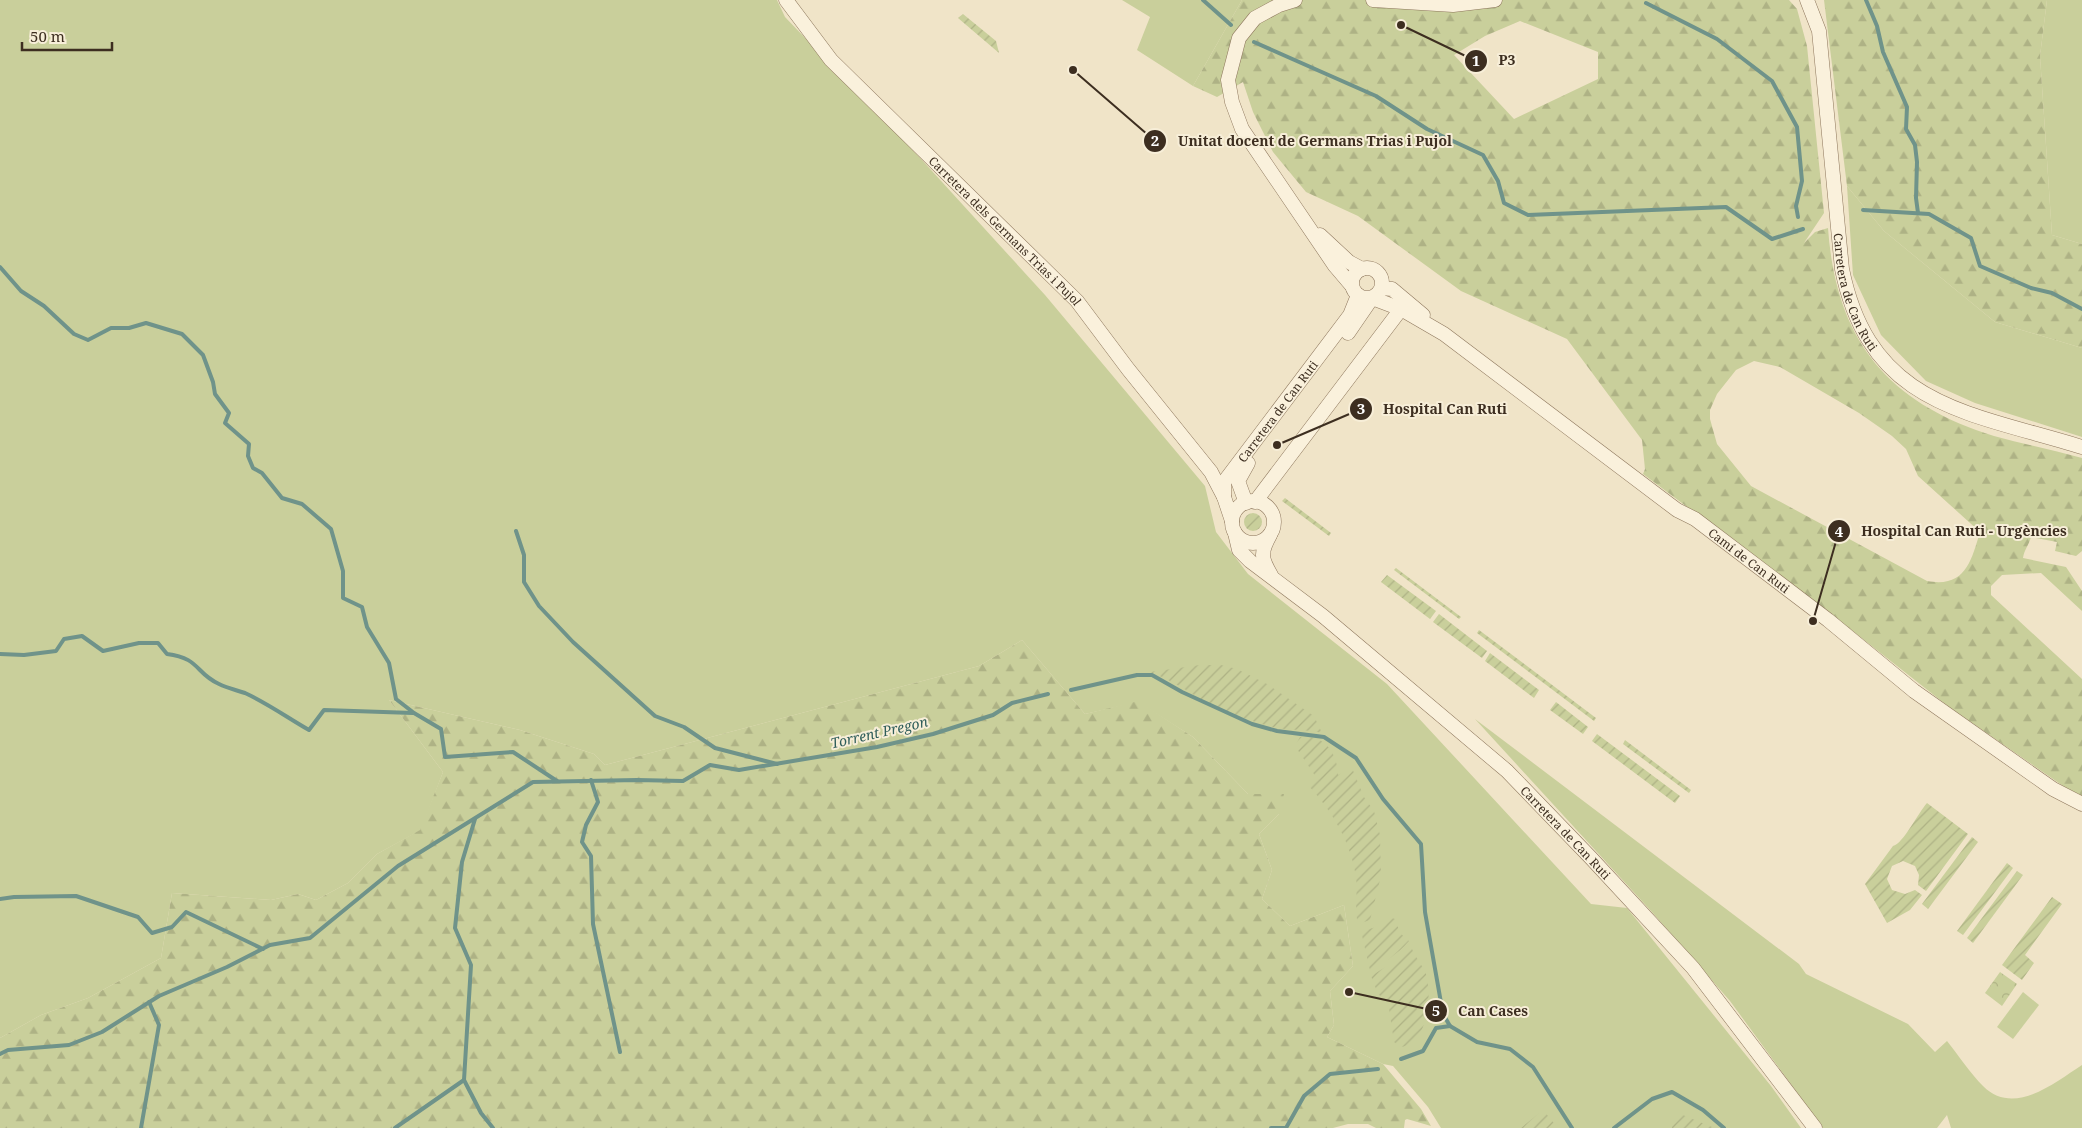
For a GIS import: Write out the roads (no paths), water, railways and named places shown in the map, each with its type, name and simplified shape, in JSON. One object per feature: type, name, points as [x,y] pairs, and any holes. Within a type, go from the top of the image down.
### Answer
[{"type":"street","name":"Carretera dels Germans Trias i Pujol","points":[[786,0],[838,67],[1077,301],[1128,369],[1211,472],[1224,497]]},
{"type":"street","points":[[1295,0],[1279,5],[1255,18],[1239,38],[1232,58],[1228,80],[1232,102],[1242,129],[1335,266],[1359,296]]},
{"type":"street","points":[[1373,0],[1453,5],[1495,0]]},
{"type":"street","name":"Carretera de Can Ruti","points":[[1807,0],[1819,31],[1842,270],[1851,307],[1868,339],[1893,370],[1907,382],[1951,408],[2082,447]]},
{"type":"street","points":[[1303,220],[1349,262],[1362,269],[1371,268],[1379,273],[1382,280],[1382,288],[1359,296]]},
{"type":"street","points":[[1359,296],[1354,276],[1362,269]]},
{"type":"street","name":"Camí de Can Ruti","points":[[1382,288],[1392,289],[1444,334],[1677,510],[1695,519],[1828,620],[1914,692],[2053,789],[2082,813]]},
{"type":"street","name":"Carretera de Can Ruti","points":[[1359,296],[1341,327],[1224,482],[1224,497],[1239,550],[1250,562],[1323,616],[1507,771],[1693,968],[1815,1128]]},
{"type":"street","name":"Carretera de Can Ruti","points":[[1247,498],[1238,482],[1243,470],[1364,312],[1359,296]]},
{"type":"street","name":"Camí de Can Ruti","points":[[1359,296],[1401,309],[1444,334]]},
{"type":"street","points":[[1247,498],[1263,504],[1272,515],[1274,522],[1270,534],[1256,543],[1240,539],[1233,527],[1236,510],[1401,309]]},
{"type":"street","name":"Carretera dels Germans Trias i Pujol","points":[[1211,472],[1247,498]]},
{"type":"street","name":"Carretera de Can Ruti","points":[[1270,534],[1264,546],[1262,560],[1273,578]]},
{"type":"street","name":"Camí de Can Ruti","points":[[2053,789],[2082,804]]},
{"type":"waterway","points":[[1203,0],[1231,25]]},
{"type":"waterway","points":[[1866,0],[1877,26],[1883,52],[1907,107],[1906,129],[1915,145],[1917,162],[1916,198],[1918,213]]},
{"type":"waterway","points":[[1646,3],[1717,39],[1772,81],[1797,127],[1802,181],[1796,206],[1798,217]]},
{"type":"waterway","points":[[1254,42],[1376,96],[1427,129],[1483,155],[1498,181],[1504,203],[1528,215],[1726,207],[1772,239],[1803,229]]},
{"type":"waterway","points":[[1863,210],[1929,214],[1971,238],[1980,266],[2031,288],[2052,293],[2082,309]]},
{"type":"waterway","points":[[0,267],[21,291],[44,306],[74,334],[88,340],[111,328],[129,328],[146,323],[182,334],[203,355],[213,382],[215,394],[229,413],[225,423],[249,444],[248,456],[253,468],[262,473],[282,498],[302,504],[331,529],[343,571],[343,598],[362,607],[367,627],[389,663],[396,699],[414,713],[441,729],[445,757],[513,752],[557,781]]},
{"type":"waterway","points":[[516,531],[524,555],[524,582],[539,606],[573,642],[655,716],[684,727],[715,748],[777,764]]},
{"type":"waterway","points":[[0,654],[24,655],[56,651],[64,639],[82,636],[103,651],[139,643],[158,643],[167,654],[192,662],[211,680],[253,697],[309,730],[324,710],[413,713]]},
{"type":"waterway","points":[[1071,690],[1137,675],[1152,675],[1182,692],[1252,724],[1277,731],[1324,737],[1356,758],[1383,799],[1421,844],[1425,912],[1443,1014],[1450,1026],[1477,1042],[1510,1049],[1533,1067],[1572,1128]]},
{"type":"waterway","name":"Torrent Pregon","points":[[0,1054],[8,1050],[69,1045],[102,1032],[159,996],[227,967],[270,945],[310,938],[398,866],[533,782],[683,781],[710,765],[739,770],[877,747],[933,734],[993,715],[1012,703],[1048,694]]},
{"type":"waterway","points":[[591,780],[598,802],[586,825],[582,842],[591,856],[593,924],[620,1052]]},
{"type":"waterway","points":[[475,819],[462,862],[455,928],[471,965],[464,1080],[481,1113],[493,1128]]},
{"type":"waterway","points":[[0,899],[76,896],[138,917],[152,933],[172,927],[186,912],[263,949]]},
{"type":"waterway","points":[[141,1128],[159,1025],[149,1002]]},
{"type":"waterway","points":[[1401,1059],[1423,1051],[1436,1028],[1450,1026]]},
{"type":"waterway","points":[[1271,1128],[1286,1128],[1304,1096],[1330,1074],[1378,1069]]},
{"type":"waterway","points":[[395,1128],[464,1080]]},
{"type":"waterway","points":[[1614,1128],[1652,1099],[1672,1092],[1703,1110],[1724,1128]]},
{"type":"place","name":"P3","points":[[1401,25]]},
{"type":"place","name":"Unitat docent de Germans Trias i Pujol","points":[[1073,70]]},
{"type":"place","name":"Hospital Can Ruti","points":[[1277,445]]},
{"type":"place","name":"Hospital Can Ruti - Urgències","points":[[1813,621]]},
{"type":"place","name":"Can Cases","points":[[1349,992]]}]
